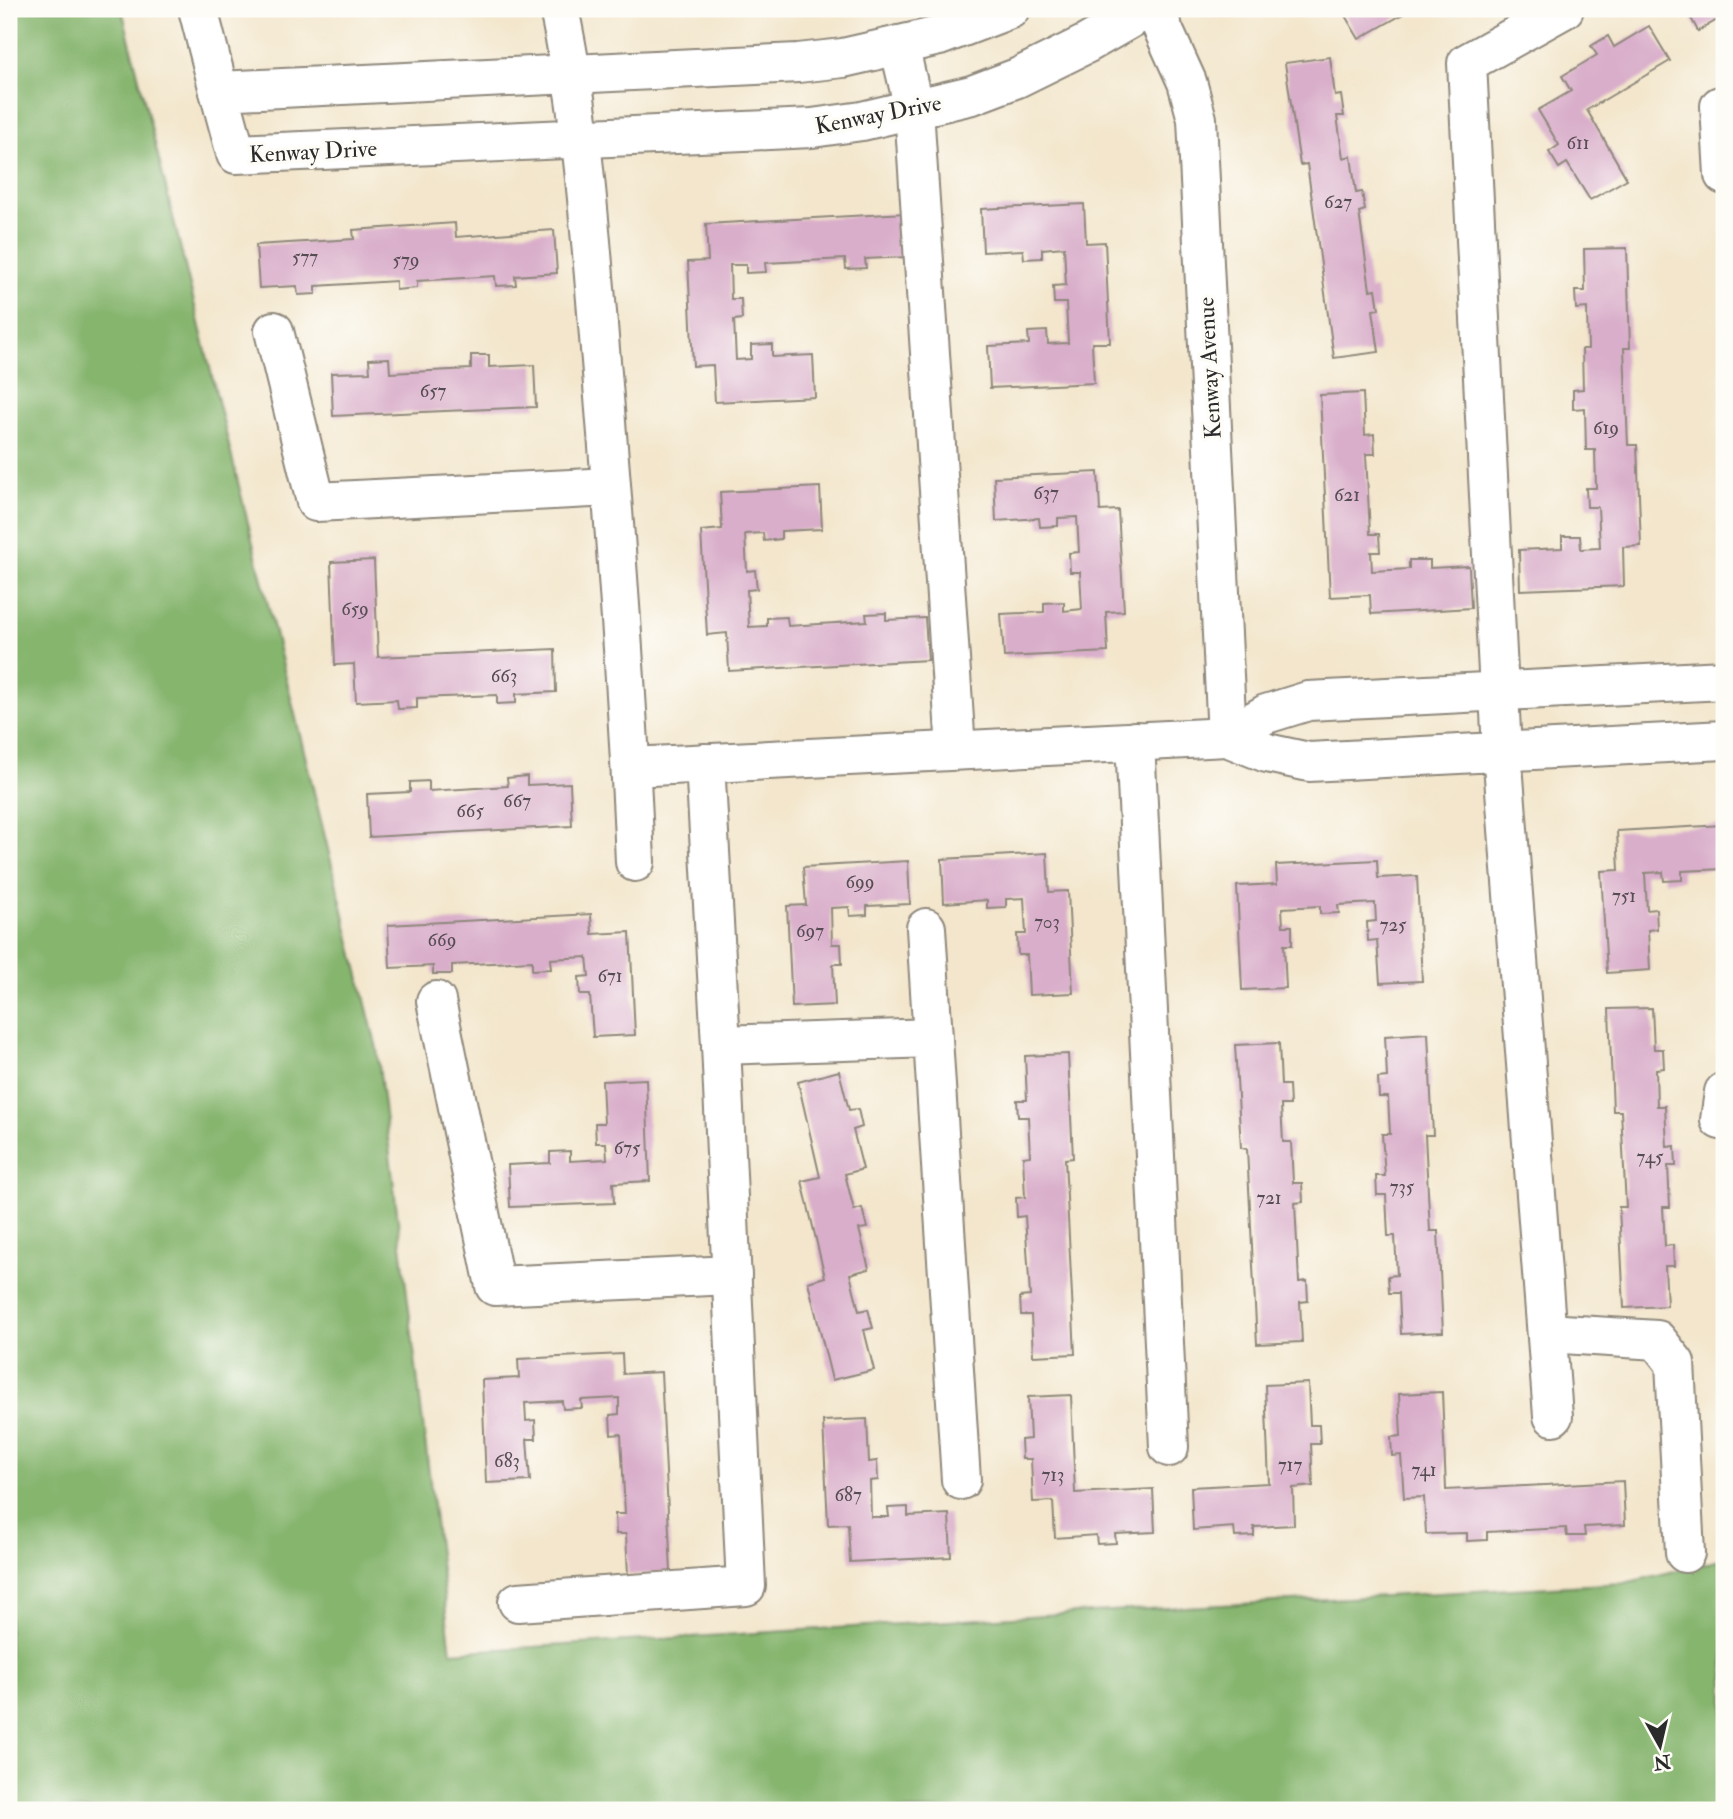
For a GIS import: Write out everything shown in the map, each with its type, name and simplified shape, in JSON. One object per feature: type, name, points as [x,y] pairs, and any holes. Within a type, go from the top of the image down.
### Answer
[{"type":"street","points":[[198,9],[219,91],[797,63],[843,58],[939,36],[1010,9]]},
{"type":"street","points":[[559,9],[582,139],[611,487],[635,862]]},
{"type":"street","name":"Kenway Drive","points":[[219,91],[236,154],[812,128],[862,121],[972,95],[1017,78],[1086,44],[1147,9]]},
{"type":"street","name":"Kenway Avenue","points":[[1154,9],[1187,82],[1197,120],[1227,737]]},
{"type":"street","points":[[1553,1416],[1502,751],[1467,63],[1564,9]]},
{"type":"street","points":[[899,45],[914,109],[956,750]]},
{"type":"street","points":[[1720,106],[1724,175]]},
{"type":"street","points":[[274,331],[316,502],[611,487]]},
{"type":"street","points":[[1227,737],[1266,714],[1308,701],[1724,680]]},
{"type":"street","points":[[631,767],[1227,737],[1267,753],[1309,762],[1724,740]]},
{"type":"street","points":[[1135,741],[1169,1447]]},
{"type":"street","points":[[518,1602],[746,1586],[722,1045],[705,763]]},
{"type":"street","points":[[926,928],[961,1480]]},
{"type":"street","points":[[436,1000],[495,1286],[732,1275]]},
{"type":"street","points":[[722,1045],[933,1038]]},
{"type":"street","points":[[1547,1333],[1657,1340],[1675,1363],[1685,1553]]},
{"type":"green space","points":[[9,9],[122,9],[377,1049],[451,1652],[1092,1612],[1625,1583],[1724,1559],[1724,1810],[9,1810]]},
{"type":"building","points":[[1341,9],[1412,9],[1359,39]]},
{"type":"building","points":[[1686,9],[1724,9],[1724,16],[1698,31]]},
{"type":"building","points":[[1649,26],[1670,61],[1587,110],[1627,179],[1590,200],[1567,163],[1559,168],[1549,152],[1559,145],[1538,110],[1571,91],[1562,76],[1597,55],[1591,46],[1608,36],[1614,47]]},
{"type":"building","points":[[1330,57],[1335,96],[1341,95],[1344,116],[1337,116],[1343,158],[1351,156],[1356,193],[1362,192],[1365,210],[1359,212],[1370,290],[1376,289],[1379,309],[1373,310],[1379,352],[1334,358],[1307,164],[1300,165],[1285,63]]},
{"type":"building","points":[[1084,204],[1086,243],[1105,242],[1110,343],[1092,343],[1094,383],[990,388],[988,346],[1029,344],[1028,332],[1047,331],[1048,344],[1068,343],[1066,303],[1054,303],[1053,286],[1066,285],[1064,247],[1042,249],[1042,258],[1024,259],[1023,250],[983,252],[981,209]]},
{"type":"building","points":[[906,213],[908,257],[865,259],[866,268],[846,269],[845,259],[765,263],[766,272],[746,273],[746,265],[730,265],[731,299],[741,299],[742,319],[734,320],[736,360],[751,359],[751,345],[772,344],[772,357],[813,355],[815,397],[715,402],[713,365],[693,366],[688,262],[708,261],[706,224]]},
{"type":"building","points":[[455,223],[456,237],[554,230],[557,273],[515,276],[516,285],[496,286],[495,276],[417,281],[417,288],[396,290],[396,281],[316,286],[316,294],[298,295],[297,286],[259,288],[256,245],[354,239],[353,230]]},
{"type":"building","points":[[1627,248],[1630,348],[1624,348],[1628,445],[1637,445],[1641,546],[1623,547],[1624,586],[1520,590],[1519,550],[1562,548],[1562,536],[1580,536],[1581,549],[1600,548],[1598,507],[1587,507],[1586,488],[1596,488],[1595,450],[1586,450],[1585,408],[1573,409],[1573,390],[1583,389],[1582,349],[1588,349],[1587,308],[1576,309],[1575,291],[1585,291],[1584,249]]},
{"type":"building","points":[[471,355],[489,355],[489,367],[534,365],[536,407],[333,416],[331,373],[370,372],[369,359],[389,358],[390,373],[471,369]]},
{"type":"building","points":[[1363,393],[1365,435],[1374,434],[1375,454],[1366,454],[1370,534],[1379,534],[1380,552],[1371,552],[1372,571],[1409,569],[1409,560],[1430,560],[1430,568],[1469,566],[1471,608],[1371,614],[1370,595],[1330,597],[1320,395]]},
{"type":"building","points":[[1098,472],[1100,511],[1118,510],[1124,611],[1106,612],[1108,652],[1004,657],[1001,614],[1044,612],[1044,603],[1064,602],[1064,611],[1082,609],[1080,572],[1070,572],[1069,553],[1079,552],[1077,517],[1058,518],[1058,526],[1040,527],[1039,518],[996,521],[994,477]]},
{"type":"building","points":[[820,487],[822,529],[781,531],[781,539],[764,541],[763,533],[745,534],[747,571],[755,570],[757,589],[747,590],[749,627],[767,626],[767,618],[787,617],[788,626],[867,621],[866,614],[886,613],[886,620],[925,618],[928,660],[729,671],[727,633],[707,635],[701,531],[722,529],[720,492]]},
{"type":"building","points":[[374,560],[378,657],[555,649],[556,692],[516,694],[516,703],[497,704],[497,695],[417,698],[417,708],[398,709],[397,700],[356,702],[354,664],[335,665],[331,562]]},
{"type":"building","points":[[527,776],[527,785],[570,783],[572,826],[369,837],[367,794],[410,792],[410,782],[429,781],[429,791],[508,786],[507,778]]},
{"type":"building","points":[[1723,825],[1724,869],[1682,871],[1682,880],[1664,881],[1663,872],[1645,873],[1647,910],[1656,909],[1657,929],[1648,930],[1650,970],[1607,973],[1601,871],[1619,870],[1617,831]]},
{"type":"building","points":[[1047,853],[1049,892],[1068,891],[1073,993],[1029,995],[1027,955],[1018,955],[1017,934],[1026,934],[1024,898],[1006,899],[1006,907],[987,908],[987,900],[944,903],[942,859]]},
{"type":"building","points":[[1377,860],[1378,878],[1417,876],[1422,981],[1380,983],[1377,940],[1368,941],[1367,922],[1376,921],[1375,903],[1338,905],[1339,913],[1320,914],[1320,906],[1282,908],[1283,926],[1292,926],[1292,945],[1284,945],[1286,988],[1242,990],[1237,886],[1277,884],[1276,865]]},
{"type":"building","points":[[908,861],[910,904],[867,906],[867,915],[850,916],[849,907],[831,908],[832,944],[841,944],[842,964],[833,964],[835,1005],[792,1007],[787,906],[806,905],[803,867]]},
{"type":"building","points":[[591,914],[592,934],[630,932],[635,1035],[593,1037],[590,995],[580,995],[579,977],[589,976],[587,957],[550,959],[551,969],[532,970],[532,961],[452,965],[452,974],[433,974],[433,966],[390,968],[388,925]]},
{"type":"building","points":[[1652,1008],[1654,1049],[1663,1049],[1664,1068],[1656,1069],[1657,1106],[1665,1106],[1667,1147],[1675,1146],[1676,1166],[1668,1166],[1670,1207],[1663,1207],[1665,1246],[1673,1245],[1674,1266],[1665,1266],[1667,1306],[1624,1308],[1619,1207],[1626,1207],[1621,1111],[1613,1111],[1609,1009]]},
{"type":"building","points":[[1428,1033],[1433,1135],[1425,1135],[1430,1231],[1438,1231],[1443,1332],[1401,1334],[1399,1293],[1389,1293],[1388,1276],[1397,1275],[1395,1236],[1388,1236],[1386,1195],[1377,1195],[1376,1176],[1385,1176],[1382,1134],[1390,1134],[1388,1097],[1379,1097],[1378,1078],[1387,1077],[1385,1036]]},
{"type":"building","points":[[1279,1043],[1281,1085],[1289,1085],[1290,1105],[1281,1105],[1283,1142],[1291,1142],[1293,1183],[1302,1183],[1303,1202],[1295,1203],[1299,1282],[1307,1281],[1308,1301],[1300,1302],[1302,1342],[1257,1344],[1247,1149],[1241,1148],[1235,1045]]},
{"type":"building","points":[[1068,1054],[1073,1158],[1065,1159],[1075,1354],[1033,1356],[1031,1315],[1021,1315],[1020,1297],[1030,1296],[1025,1216],[1017,1217],[1016,1198],[1025,1197],[1023,1157],[1030,1156],[1028,1117],[1018,1117],[1017,1100],[1027,1100],[1025,1056]]},
{"type":"building","points":[[839,1071],[849,1110],[858,1109],[862,1127],[853,1130],[863,1169],[845,1174],[854,1210],[862,1208],[867,1228],[859,1229],[869,1269],[850,1274],[859,1311],[868,1309],[873,1328],[864,1330],[874,1370],[832,1380],[808,1282],[825,1277],[802,1181],[820,1177],[798,1082]]},
{"type":"building","points":[[646,1079],[650,1181],[613,1183],[614,1203],[510,1207],[508,1165],[550,1163],[550,1152],[570,1151],[570,1161],[607,1159],[606,1143],[596,1143],[595,1123],[604,1123],[602,1081]]},
{"type":"building","points":[[622,1354],[623,1374],[661,1372],[671,1572],[628,1575],[626,1534],[616,1534],[615,1514],[625,1514],[621,1434],[611,1435],[610,1415],[619,1414],[619,1398],[581,1400],[582,1408],[563,1409],[562,1401],[525,1403],[526,1421],[535,1420],[536,1439],[527,1439],[530,1481],[486,1483],[482,1380],[519,1378],[518,1359]]},
{"type":"building","points":[[1308,1383],[1310,1425],[1319,1425],[1320,1444],[1311,1444],[1313,1486],[1293,1488],[1294,1525],[1254,1527],[1254,1536],[1235,1537],[1234,1527],[1193,1530],[1191,1487],[1269,1483],[1265,1385]]},
{"type":"building","points":[[1442,1392],[1446,1490],[1623,1481],[1625,1525],[1584,1527],[1585,1536],[1567,1536],[1566,1528],[1487,1532],[1487,1540],[1467,1541],[1467,1533],[1426,1534],[1424,1497],[1404,1498],[1401,1455],[1392,1456],[1391,1437],[1401,1436],[1399,1394]]},
{"type":"building","points":[[1071,1395],[1075,1493],[1153,1489],[1155,1532],[1115,1534],[1116,1543],[1097,1544],[1096,1535],[1055,1538],[1053,1501],[1033,1502],[1031,1459],[1022,1459],[1021,1440],[1030,1439],[1028,1397]]},
{"type":"building","points":[[867,1419],[869,1462],[877,1461],[878,1480],[870,1481],[871,1517],[889,1517],[888,1508],[908,1507],[908,1516],[949,1514],[951,1557],[850,1562],[848,1524],[828,1525],[823,1421]]}]
